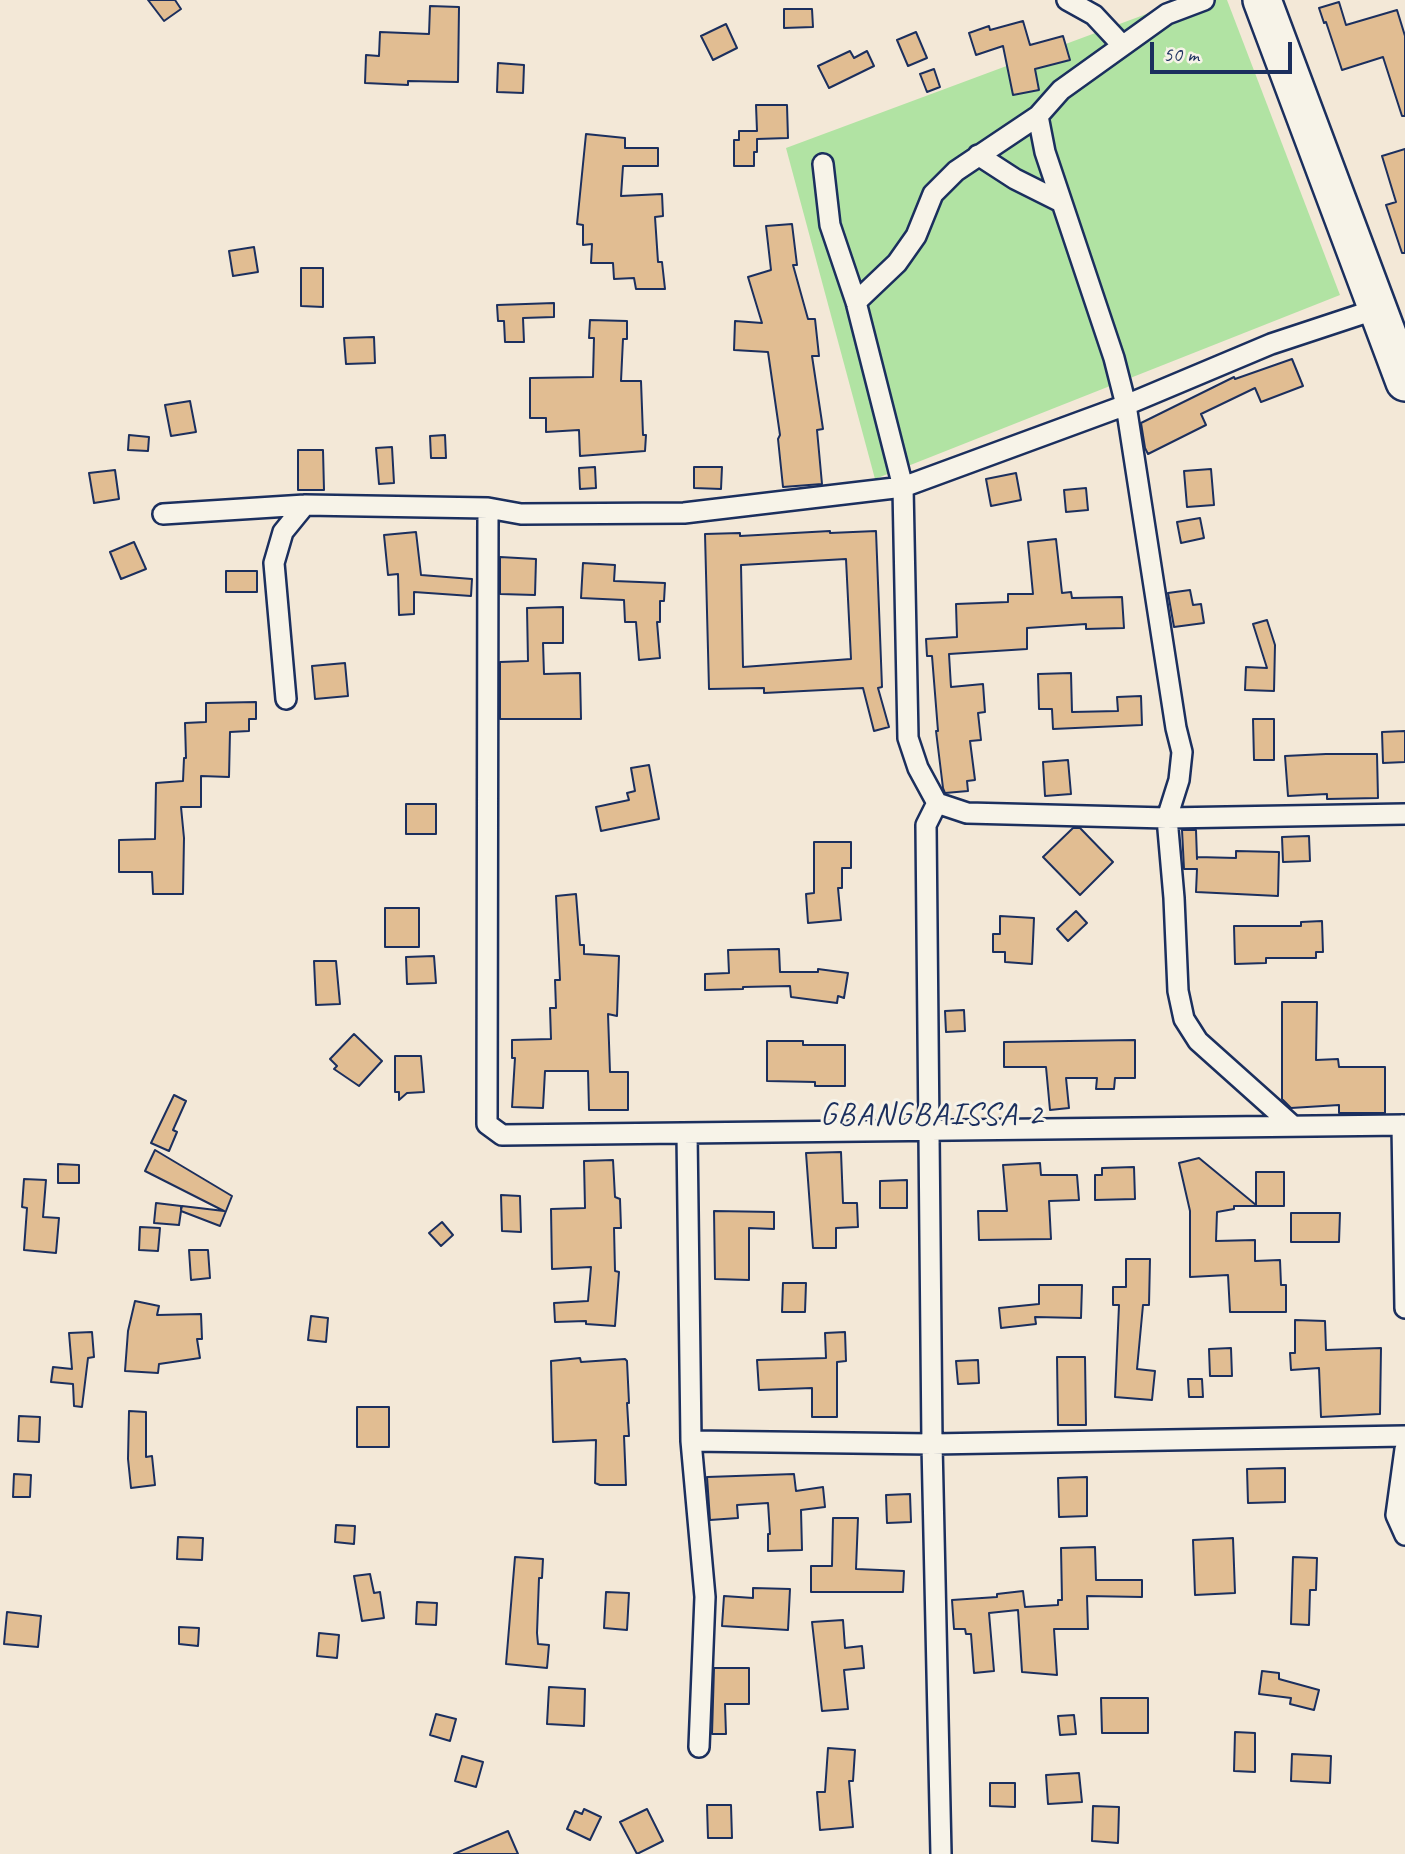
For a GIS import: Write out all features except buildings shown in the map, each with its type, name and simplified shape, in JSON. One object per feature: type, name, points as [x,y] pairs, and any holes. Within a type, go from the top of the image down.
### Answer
[{"type":"highway","points":[[1262,0],[1405,382]]},
{"type":"street","points":[[1067,0],[1094,15],[1122,46]]},
{"type":"street","points":[[856,302],[897,263],[916,236],[933,194],[956,170],[1038,116],[1061,90],[1167,13],[1204,0]]},
{"type":"street","points":[[1038,116],[1045,152],[1114,358],[1126,405],[1182,752],[1179,780],[1167,818],[1178,991],[1184,1019],[1198,1041],[1293,1126]]},
{"type":"street","points":[[978,155],[1015,179],[1061,202]]},
{"type":"street","points":[[823,164],[830,225],[856,302],[903,487],[908,738],[918,768],[937,803],[967,813],[1167,818],[1405,814]]},
{"type":"street","points":[[163,514],[305,505],[488,508],[521,514],[684,513],[903,487],[1126,405],[1271,344],[1377,309]]},
{"type":"street","points":[[286,699],[274,563],[283,532],[305,505]]},
{"type":"street","points":[[488,508],[487,1124],[502,1135],[1404,1125],[1405,1308]]},
{"type":"street","points":[[937,803],[926,825],[932,1444],[941,1854]]},
{"type":"street","points":[[687,1133],[691,1441],[705,1597],[699,1747]]},
{"type":"street","points":[[691,1441],[932,1444],[1405,1436]]},
{"type":"street","points":[[1405,1450],[1396,1515],[1405,1535]]},
{"type":"green space","points":[[1184,0],[1227,0],[1340,295],[875,479],[786,148]]},
{"type":"district","name":"GBANGBAISSA 2","points":[[932,1116]]}]
